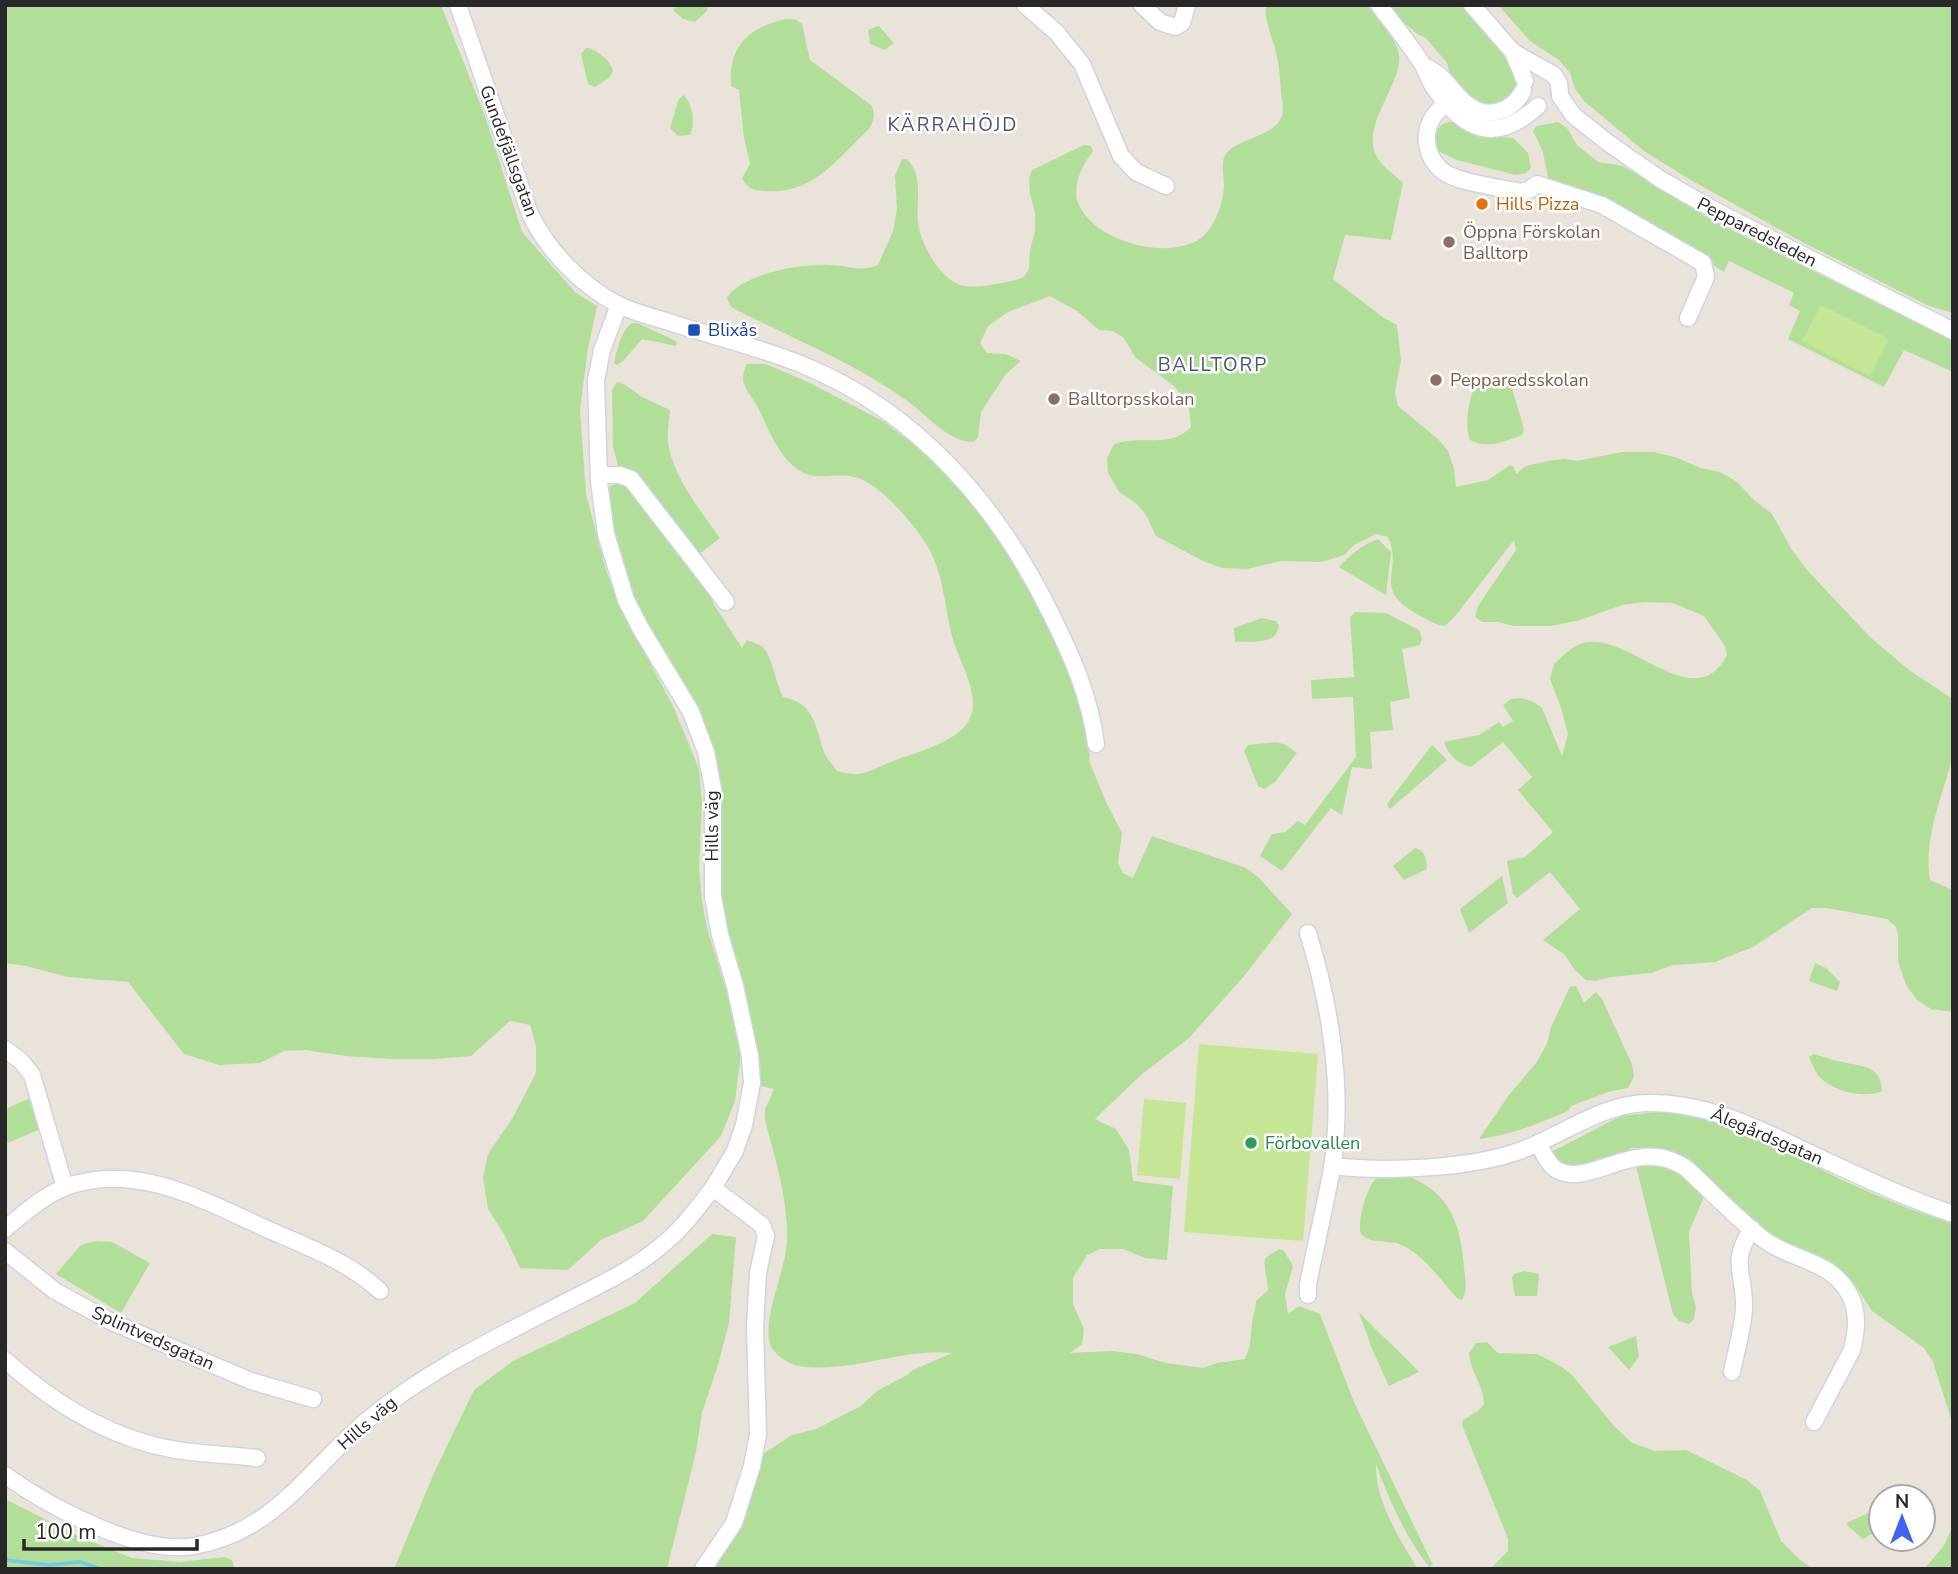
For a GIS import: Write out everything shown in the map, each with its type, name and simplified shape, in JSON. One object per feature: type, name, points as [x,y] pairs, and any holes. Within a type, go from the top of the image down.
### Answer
[{"type":"street","name":"Gundefjällsgatan","points":[[458,5],[530,214],[537,229],[553,250],[578,275],[620,305],[763,350],[833,378],[888,411],[932,446],[985,506],[1018,554],[1042,596],[1084,688],[1096,744]]},
{"type":"street","points":[[1025,5],[1056,32],[1082,64],[1121,156],[1136,172],[1166,186]]},
{"type":"street","points":[[1142,5],[1160,22],[1175,27],[1182,23],[1187,5]]},
{"type":"street","points":[[1379,5],[1423,65],[1431,83],[1452,99],[1475,109],[1492,113],[1508,108],[1520,98],[1532,72],[1547,71]]},
{"type":"street","points":[[1452,99],[1460,118],[1472,126],[1494,130],[1523,119],[1541,106],[1554,101],[1559,91],[1558,80],[1513,52],[1472,5]]},
{"type":"street","points":[[1513,52],[1529,101],[1541,106]]},
{"type":"street","name":"Pepparedsleden","points":[[1559,91],[1573,115],[1625,155],[1684,194],[1953,331]]},
{"type":"street","points":[[1452,99],[1433,117],[1427,134],[1430,154],[1440,169],[1454,177],[1520,192],[1529,190],[1536,184],[1587,199],[1703,262],[1706,277],[1688,318]]},
{"type":"street","name":"Pepparedsleden","points":[[1541,106],[1573,115]]},
{"type":"street","points":[[620,305],[602,350],[596,380],[599,475],[620,475],[631,479],[726,602]]},
{"type":"street","name":"Hills väg","points":[[5,1475],[67,1511],[144,1544],[174,1548],[192,1547],[247,1529],[273,1511],[368,1419],[418,1381],[468,1351],[627,1270],[658,1249],[682,1226],[713,1188],[735,1151],[744,1125],[752,1083],[744,1023],[720,935],[713,897],[714,825],[710,769],[691,712],[626,600],[606,534],[599,475]]},
{"type":"street","points":[[1308,933],[1323,994],[1335,1065],[1335,1136],[1332,1166],[1308,1284],[1308,1296]]},
{"type":"street","points":[[5,1048],[32,1075],[65,1187]]},
{"type":"street","name":"Ålegårdsgatan","points":[[1332,1166],[1369,1170],[1453,1164],[1502,1156],[1538,1143],[1603,1112],[1643,1103],[1684,1105],[1734,1119],[1904,1196],[1953,1214]]},
{"type":"street","points":[[1538,1143],[1552,1167],[1566,1173],[1581,1172],[1642,1156],[1668,1158],[1688,1169],[1769,1244],[1833,1273],[1854,1304],[1856,1331],[1852,1350],[1814,1422]]},
{"type":"street","points":[[5,1229],[26,1211],[65,1187],[89,1181],[122,1178],[154,1183],[183,1192],[313,1250],[362,1274],[380,1291]]},
{"type":"street","points":[[703,1569],[734,1523],[758,1435],[755,1327],[758,1273],[766,1236],[762,1226],[713,1188]]},
{"type":"street","points":[[1732,1372],[1744,1310],[1738,1259],[1741,1247],[1752,1229]]},
{"type":"street","name":"Splintvedsgatan","points":[[5,1251],[55,1291],[112,1322],[251,1381],[313,1398]]},
{"type":"street","points":[[5,1360],[59,1405],[115,1433],[176,1450],[257,1458]]},
{"type":"green space","points":[[5,5],[441,5],[485,116],[522,232],[576,293],[597,306],[588,348],[580,410],[586,494],[606,570],[618,602],[674,708],[699,769],[702,802],[699,869],[702,901],[707,928],[732,1009],[741,1055],[735,1101],[721,1136],[643,1221],[601,1240],[568,1270],[520,1268],[504,1234],[488,1209],[483,1178],[488,1154],[513,1117],[536,1073],[536,1046],[530,1025],[510,1021],[471,1056],[391,1059],[305,1050],[284,1051],[260,1063],[219,1065],[184,1054],[128,982],[68,977],[5,963]]},
{"type":"green space","points":[[678,5],[708,5],[707,11],[695,22],[683,19],[673,10]]},
{"type":"green space","points":[[1266,5],[1367,5],[1396,44],[1399,61],[1397,74],[1374,129],[1373,142],[1376,155],[1403,183],[1391,240],[1345,235],[1333,279],[1397,325],[1401,360],[1395,392],[1398,406],[1438,439],[1448,451],[1456,487],[1488,480],[1510,465],[1514,467],[1516,474],[1526,466],[1548,461],[1577,461],[1622,452],[1654,452],[1720,472],[1737,482],[1772,514],[1792,550],[1807,570],[1870,637],[1909,670],[1953,699],[1952,759],[1931,834],[1929,865],[1930,880],[1953,890],[1953,1012],[1931,1009],[1917,1000],[1906,985],[1898,961],[1896,927],[1887,919],[1827,908],[1812,908],[1753,947],[1715,962],[1673,965],[1651,973],[1596,981],[1586,980],[1574,969],[1565,955],[1543,940],[1580,909],[1550,872],[1517,898],[1513,894],[1507,861],[1525,857],[1553,832],[1518,790],[1532,777],[1503,742],[1471,767],[1454,758],[1444,742],[1479,735],[1499,722],[1503,727],[1513,721],[1503,705],[1511,699],[1520,698],[1532,701],[1542,708],[1562,756],[1568,734],[1550,679],[1554,664],[1580,644],[1598,642],[1617,647],[1678,675],[1696,678],[1713,672],[1727,655],[1725,646],[1704,616],[1673,603],[1644,602],[1622,605],[1580,620],[1551,626],[1514,626],[1482,622],[1475,617],[1478,606],[1516,550],[1514,540],[1445,626],[1415,613],[1394,595],[1391,586],[1392,549],[1388,537],[1376,534],[1354,545],[1344,555],[1322,562],[1280,561],[1247,569],[1222,568],[1203,561],[1156,536],[1146,515],[1136,503],[1119,492],[1108,473],[1107,458],[1114,444],[1174,438],[1191,427],[1189,409],[1181,395],[1174,386],[1136,358],[1123,337],[1112,331],[1099,330],[1077,311],[1050,296],[1008,312],[988,326],[980,343],[987,353],[1006,354],[1021,361],[1006,374],[981,412],[978,438],[973,442],[964,441],[946,432],[906,400],[864,373],[731,307],[727,298],[734,290],[759,276],[789,268],[818,265],[859,269],[878,265],[893,231],[897,209],[895,176],[902,159],[907,159],[916,173],[919,230],[926,248],[944,274],[964,286],[990,285],[1023,278],[1029,269],[1035,231],[1035,212],[1029,178],[1032,170],[1084,145],[1091,146],[1093,151],[1080,174],[1076,194],[1085,214],[1097,227],[1113,236],[1151,247],[1187,245],[1201,238],[1214,221],[1224,192],[1224,157],[1239,144],[1273,128],[1282,115],[1279,66],[1266,19]]},
{"type":"green space","points":[[1391,5],[1461,5],[1515,66],[1518,87],[1516,94],[1493,107],[1479,104],[1450,76],[1447,63],[1426,38],[1402,21]]},
{"type":"green space","points":[[1498,5],[1953,5],[1953,313],[1929,306],[1804,243],[1644,151],[1584,101],[1575,89],[1570,73],[1559,60],[1530,41]]},
{"type":"green space","points":[[795,19],[802,24],[810,60],[871,105],[874,117],[869,129],[834,163],[810,181],[781,191],[757,190],[748,187],[742,178],[750,164],[744,138],[739,90],[731,86],[733,59],[744,40],[752,33],[773,22]]},
{"type":"green space","points":[[879,26],[894,43],[885,50],[870,44],[868,30]]},
{"type":"green space","points":[[586,48],[603,56],[613,71],[610,77],[595,87],[588,84],[581,54]]},
{"type":"green space","points":[[683,95],[691,108],[693,125],[690,135],[678,136],[670,128],[678,101]]},
{"type":"green space","points":[[1449,122],[1490,136],[1513,138],[1528,153],[1531,168],[1526,173],[1516,175],[1457,160],[1438,151],[1436,133],[1440,126]]},
{"type":"green space","points":[[1558,122],[1567,128],[1577,145],[1598,162],[1623,166],[1713,221],[1953,341],[1953,372],[1904,350],[1884,387],[1788,339],[1800,311],[1789,305],[1794,293],[1729,261],[1724,272],[1714,266],[1709,258],[1617,207],[1549,183],[1543,152],[1533,131],[1537,126]]},
{"type":"green space","points":[[1821,305],[1889,339],[1870,376],[1802,341]]},
{"type":"green space","points":[[632,323],[672,339],[677,342],[676,346],[642,339],[617,365],[614,363],[620,341]]},
{"type":"green space","points":[[747,364],[766,364],[808,382],[883,421],[925,453],[965,496],[1005,548],[1064,654],[1086,704],[1090,763],[1122,833],[1118,863],[1123,873],[1133,878],[1152,836],[1246,868],[1258,877],[1292,914],[1245,975],[1189,1038],[1141,1075],[1095,1119],[1116,1129],[1129,1150],[1133,1181],[1173,1186],[1167,1260],[1145,1258],[1123,1249],[1100,1249],[1087,1255],[1073,1278],[1073,1304],[1084,1329],[1082,1344],[1070,1353],[1112,1351],[1203,1368],[1245,1359],[1250,1346],[1256,1301],[1268,1290],[1265,1258],[1279,1249],[1284,1251],[1293,1266],[1285,1294],[1288,1314],[1299,1306],[1320,1314],[1354,1402],[1433,1565],[1429,1567],[1405,1530],[1376,1464],[1379,1492],[1384,1505],[1418,1569],[708,1569],[760,1456],[792,1435],[816,1429],[861,1406],[877,1391],[913,1370],[952,1353],[914,1354],[818,1368],[791,1364],[778,1355],[770,1344],[769,1320],[786,1251],[787,1224],[780,1179],[765,1120],[765,1109],[774,1089],[761,1086],[759,1080],[719,892],[721,811],[718,777],[653,635],[628,590],[620,567],[607,495],[610,486],[619,483],[633,492],[710,592],[713,603],[742,648],[747,640],[763,647],[783,697],[802,704],[808,710],[816,725],[824,752],[837,771],[856,774],[867,772],[947,740],[965,726],[973,709],[971,688],[952,636],[939,572],[929,548],[907,518],[869,483],[849,476],[807,474],[794,467],[776,445],[744,384]]},
{"type":"green space","points":[[1495,377],[1511,385],[1524,429],[1522,435],[1502,442],[1477,443],[1470,440],[1467,426],[1472,394],[1478,380]]},
{"type":"green space","points":[[617,382],[670,410],[668,439],[672,460],[690,495],[720,538],[698,555],[618,466],[613,446],[612,390]]},
{"type":"green space","points":[[1378,539],[1391,552],[1386,595],[1339,567],[1357,550]]},
{"type":"green space","points":[[1355,612],[1386,613],[1419,630],[1422,639],[1420,645],[1402,649],[1410,698],[1390,702],[1393,730],[1370,732],[1372,769],[1352,767],[1342,815],[1331,808],[1282,871],[1260,856],[1272,834],[1285,832],[1298,821],[1305,825],[1356,757],[1353,697],[1312,699],[1311,680],[1354,677],[1350,617]]},
{"type":"green space","points":[[1262,618],[1276,621],[1279,626],[1273,637],[1262,641],[1235,642],[1234,628]]},
{"type":"green space","points":[[1276,742],[1297,753],[1275,782],[1264,789],[1258,786],[1244,751],[1248,745]]},
{"type":"green space","points":[[1432,745],[1447,760],[1390,809],[1387,804]]},
{"type":"green space","points":[[1415,848],[1423,853],[1427,869],[1404,880],[1393,866]]},
{"type":"green space","points":[[1502,876],[1508,903],[1469,933],[1460,909]]},
{"type":"green space","points":[[1815,963],[1826,968],[1840,982],[1837,991],[1809,981]]},
{"type":"green space","points":[[1576,986],[1584,1003],[1596,992],[1602,999],[1632,1064],[1634,1077],[1628,1088],[1608,1092],[1571,1106],[1568,1111],[1524,1128],[1479,1139],[1509,1095],[1536,1063],[1547,1044],[1551,1027],[1570,987]]},
{"type":"green space","name":"Förbovallen","points":[[1199,1044],[1318,1054],[1303,1241],[1184,1232]]},
{"type":"green space","points":[[1814,1054],[1871,1070],[1879,1077],[1882,1091],[1860,1094],[1830,1085],[1821,1079],[1815,1070],[1809,1057]]},
{"type":"green space","points":[[33,1097],[41,1129],[5,1144],[5,1109]]},
{"type":"green space","points":[[1144,1099],[1186,1103],[1180,1179],[1137,1175]]},
{"type":"green space","points":[[1663,1111],[1720,1123],[1767,1142],[1844,1181],[1953,1224],[1953,1425],[1933,1362],[1924,1348],[1872,1311],[1853,1282],[1841,1270],[1786,1245],[1767,1232],[1687,1159],[1652,1148],[1629,1148],[1632,1151],[1600,1163],[1568,1168],[1554,1159],[1553,1151],[1621,1116]]},
{"type":"green space","points":[[1648,1161],[1669,1163],[1700,1191],[1703,1199],[1689,1232],[1692,1293],[1696,1307],[1694,1319],[1689,1324],[1679,1321],[1673,1314],[1636,1166]]},
{"type":"green space","points":[[1390,1176],[1407,1176],[1434,1191],[1451,1212],[1460,1238],[1466,1285],[1462,1300],[1408,1248],[1395,1243],[1370,1240],[1360,1231],[1366,1198],[1375,1180]]},
{"type":"green space","points":[[712,1234],[736,1237],[729,1323],[702,1413],[696,1452],[667,1569],[394,1569],[434,1473],[474,1390],[513,1361],[635,1303]]},
{"type":"green space","points":[[96,1241],[112,1242],[150,1263],[121,1313],[56,1274],[81,1245]]},
{"type":"green space","points":[[1524,1271],[1539,1274],[1537,1296],[1515,1296],[1512,1278],[1514,1274]]},
{"type":"green space","points":[[1359,1312],[1419,1372],[1389,1386]]},
{"type":"green space","points":[[1636,1336],[1639,1357],[1629,1370],[1608,1347]]},
{"type":"green space","points":[[1487,1342],[1498,1353],[1537,1354],[1562,1367],[1632,1443],[1655,1451],[1686,1450],[1747,1480],[1760,1491],[1781,1541],[1813,1569],[1490,1569],[1508,1551],[1508,1539],[1462,1425],[1463,1420],[1484,1404],[1469,1353],[1476,1343]]},
{"type":"green space","points":[[5,1499],[76,1535],[132,1558],[180,1562],[224,1557],[232,1560],[235,1569],[5,1569]]},
{"type":"green space","points":[[1867,1514],[1867,1537],[1863,1539],[1847,1525],[1848,1522]]},
{"type":"green space","points":[[1953,1526],[1953,1569],[1924,1569],[1943,1547]]},
{"type":"waterway","points":[[5,1560],[49,1565],[80,1562],[101,1569]]},
{"type":"place","name":"Hills Pizza","points":[[1482,204]]},
{"type":"place","name":"Öppna Förskolan Balltorp","points":[[1449,242]]},
{"type":"place","name":"Blixås","points":[[694,330]]},
{"type":"place","name":"Pepparedsskolan","points":[[1436,380]]},
{"type":"place","name":"Balltorpsskolan","points":[[1054,399]]},
{"type":"place","name":"Förbovallen","points":[[1251,1143]]},
{"type":"district","name":"KÄRRAHÖJD","points":[[953,125]]},
{"type":"district","name":"BALLTORP","points":[[1213,365]]}]
